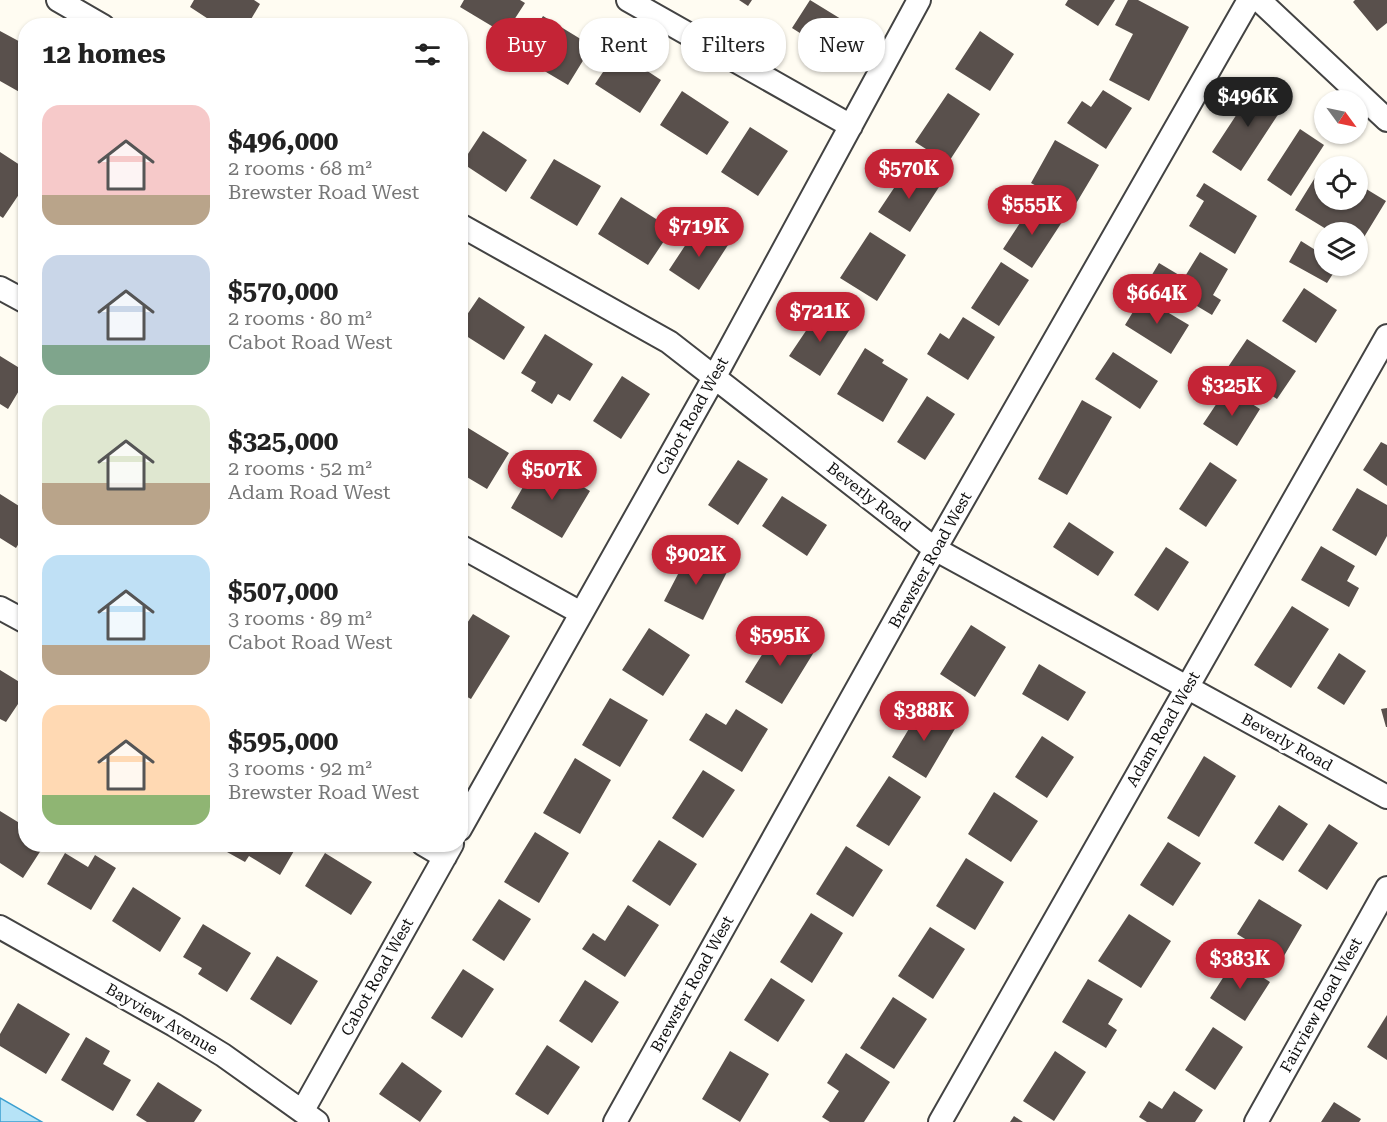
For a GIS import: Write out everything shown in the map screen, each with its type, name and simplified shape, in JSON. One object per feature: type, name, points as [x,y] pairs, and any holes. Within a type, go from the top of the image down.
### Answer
[{"type":"street","points":[[58,0],[89,18]]},
{"type":"street","points":[[628,0],[851,126]]},
{"type":"street","name":"Cabot Road West","points":[[468,815],[715,376],[919,0]]},
{"type":"street","name":"Brewster Road West","points":[[615,1122],[935,549],[1249,0]]},
{"type":"street","points":[[1259,0],[1387,120]]},
{"type":"street","name":"Beverly Road","points":[[468,229],[669,342],[935,549],[1387,797]]},
{"type":"street","points":[[0,288],[18,298]]},
{"type":"street","name":"Adam Road West","points":[[940,1122],[1387,336]]},
{"type":"street","points":[[468,550],[581,613]]},
{"type":"street","points":[[0,608],[18,618]]},
{"type":"street","name":"Cabot Road West","points":[[310,1116],[447,852]]},
{"type":"street","name":"Fairview Road West","points":[[1256,1122],[1387,888]]},
{"type":"street","name":"Bayview Avenue","points":[[0,927],[174,1025],[310,1116]]},
{"type":"water","points":[[0,1098],[42,1122],[0,1122]]},
{"type":"building","points":[[194,0],[254,0],[260,4],[252,18],[207,18],[190,7]]},
{"type":"building","points":[[464,0],[520,0],[525,3],[515,18],[486,18],[486,23],[460,7]]},
{"type":"building","points":[[739,0],[752,0],[748,6]]},
{"type":"building","points":[[810,0],[839,18],[798,18]]},
{"type":"building","points":[[1068,0],[1115,0],[1098,26],[1065,5]]},
{"type":"building","points":[[1128,0],[1138,0],[1189,27],[1149,101],[1109,80],[1133,34],[1115,25]]},
{"type":"building","points":[[1355,0],[1387,0],[1387,23],[1377,31],[1353,2]]},
{"type":"building","points":[[798,19],[798,32],[792,28]]},
{"type":"building","points":[[0,31],[18,41],[18,91],[0,81]]},
{"type":"building","points":[[567,31],[579,38],[579,67],[568,85],[546,72],[567,72]]},
{"type":"building","points":[[980,31],[1014,54],[990,91],[955,69]]},
{"type":"building","points":[[603,72],[649,72],[661,80],[640,113],[595,84]]},
{"type":"building","points":[[1256,85],[1285,104],[1241,171],[1212,152]]},
{"type":"building","points":[[1103,90],[1132,108],[1106,149],[1067,123],[1082,101],[1091,107]]},
{"type":"building","points":[[682,91],[729,122],[707,155],[660,125]]},
{"type":"building","points":[[948,93],[980,114],[948,163],[915,142]]},
{"type":"building","points":[[750,127],[788,151],[758,196],[721,172]]},
{"type":"building","points":[[1300,129],[1314,138],[1314,144],[1324,145],[1317,156],[1314,156],[1314,160],[1291,196],[1267,180]]},
{"type":"building","points":[[483,131],[527,160],[506,192],[468,167],[468,154]]},
{"type":"building","points":[[1055,140],[1099,165],[1074,207],[1031,183]]},
{"type":"building","points":[[0,152],[18,164],[18,196],[3,218],[0,216]]},
{"type":"building","points":[[554,159],[601,186],[577,226],[530,198]]},
{"type":"building","points":[[908,167],[939,187],[910,232],[878,212]]},
{"type":"building","points":[[1314,179],[1314,210],[1368,210],[1368,190],[1386,201],[1368,231],[1368,222],[1315,222],[1295,210]]},
{"type":"building","points":[[1204,183],[1257,216],[1235,254],[1189,226],[1204,201],[1196,196]]},
{"type":"building","points":[[621,197],[672,229],[648,265],[598,234]]},
{"type":"building","points":[[1033,203],[1062,222],[1032,268],[1003,249]]},
{"type":"building","points":[[698,226],[728,245],[699,290],[669,270]]},
{"type":"building","points":[[870,232],[906,255],[877,301],[840,278]]},
{"type":"building","points":[[1301,241],[1314,249],[1314,276],[1289,262]]},
{"type":"building","points":[[1200,252],[1228,269],[1213,295],[1221,300],[1212,315],[1150,278],[1159,263],[1184,278]]},
{"type":"building","points":[[1001,262],[1029,280],[999,326],[971,308]]},
{"type":"building","points":[[1314,276],[1332,276],[1327,283]]},
{"type":"building","points":[[1304,288],[1337,310],[1316,343],[1282,321]]},
{"type":"building","points":[[479,297],[525,327],[504,360],[468,337],[468,313]]},
{"type":"building","points":[[1142,297],[1189,325],[1171,354],[1125,325]]},
{"type":"building","points":[[820,310],[850,329],[820,376],[789,356]]},
{"type":"building","points":[[963,317],[995,337],[968,380],[927,354],[940,333],[949,339]]},
{"type":"building","points":[[545,334],[593,364],[570,401],[558,394],[552,404],[531,391],[536,382],[521,373]]},
{"type":"building","points":[[1247,339],[1296,371],[1277,399],[1228,367]]},
{"type":"building","points":[[865,348],[884,360],[882,363],[908,379],[883,422],[837,394]]},
{"type":"building","points":[[1113,352],[1158,381],[1140,409],[1095,379]]},
{"type":"building","points":[[0,356],[18,367],[18,392],[8,409],[0,404]]},
{"type":"building","points":[[622,376],[650,394],[621,439],[593,421]]},
{"type":"building","points":[[1227,388],[1260,409],[1237,446],[1203,424]]},
{"type":"building","points":[[927,396],[955,414],[925,460],[897,442]]},
{"type":"building","points":[[1082,400],[1112,417],[1067,495],[1038,479]]},
{"type":"building","points":[[468,428],[509,453],[487,489],[468,478]]},
{"type":"building","points":[[1381,442],[1387,445],[1387,486],[1363,470]]},
{"type":"building","points":[[738,460],[768,479],[738,525],[708,505]]},
{"type":"building","points":[[1210,462],[1237,480],[1206,527],[1179,509]]},
{"type":"building","points":[[549,466],[590,491],[562,538],[511,508],[527,480],[537,486]]},
{"type":"building","points":[[1357,488],[1387,505],[1387,536],[1376,556],[1332,530]]},
{"type":"building","points":[[0,494],[18,505],[18,545],[16,548],[0,538]]},
{"type":"building","points":[[782,496],[827,525],[807,556],[762,526]]},
{"type":"building","points":[[1069,522],[1114,552],[1098,576],[1053,547]]},
{"type":"building","points":[[1321,546],[1355,566],[1347,581],[1359,588],[1349,607],[1301,580]]},
{"type":"building","points":[[1166,547],[1189,562],[1158,611],[1134,595]]},
{"type":"building","points":[[690,551],[728,570],[703,620],[664,601]]},
{"type":"building","points":[[1292,606],[1329,629],[1291,688],[1254,665]]},
{"type":"building","points":[[473,614],[510,636],[471,699],[468,697],[468,622]]},
{"type":"building","points":[[971,625],[1006,647],[975,697],[940,674]]},
{"type":"building","points":[[649,628],[690,655],[663,696],[622,670]]},
{"type":"building","points":[[778,629],[814,652],[782,704],[745,682]]},
{"type":"building","points":[[1339,653],[1366,671],[1344,705],[1317,688]]},
{"type":"building","points":[[1039,664],[1086,692],[1068,721],[1022,694]]},
{"type":"building","points":[[0,670],[18,681],[18,704],[6,722],[0,719]]},
{"type":"building","points":[[610,698],[648,720],[620,767],[582,745]]},
{"type":"building","points":[[922,707],[956,727],[926,778],[892,757]]},
{"type":"building","points":[[1387,708],[1387,727],[1386,727],[1381,709]]},
{"type":"building","points":[[736,709],[768,729],[742,772],[689,740],[706,713],[726,725]]},
{"type":"building","points":[[1042,736],[1074,757],[1047,798],[1015,777]]},
{"type":"building","points":[[1204,756],[1236,776],[1199,837],[1167,818]]},
{"type":"building","points":[[575,758],[611,780],[580,834],[543,813]]},
{"type":"building","points":[[703,770],[735,790],[703,838],[672,818]]},
{"type":"building","points":[[889,776],[921,797],[889,846],[856,826]]},
{"type":"building","points":[[994,792],[1038,821],[1011,862],[968,834]]},
{"type":"building","points":[[1279,805],[1308,824],[1283,861],[1254,843]]},
{"type":"building","points":[[0,811],[18,822],[18,852],[40,852],[23,878],[0,863]]},
{"type":"building","points":[[1329,824],[1358,843],[1327,890],[1298,871]]},
{"type":"building","points":[[535,832],[569,853],[539,903],[504,882]]},
{"type":"building","points":[[659,840],[697,864],[670,906],[632,881]]},
{"type":"building","points":[[1168,842],[1201,863],[1173,906],[1140,885]]},
{"type":"building","points":[[846,846],[883,870],[853,917],[816,894]]},
{"type":"building","points":[[227,852],[293,852],[280,875],[249,856],[245,862]]},
{"type":"building","points":[[65,853],[88,867],[95,855],[116,868],[91,910],[47,884]]},
{"type":"building","points":[[325,853],[372,882],[351,915],[305,886]]},
{"type":"building","points":[[966,858],[1004,882],[975,930],[936,906]]},
{"type":"building","points":[[133,887],[181,918],[160,952],[112,921]]},
{"type":"building","points":[[499,899],[531,919],[504,961],[472,940]]},
{"type":"building","points":[[1259,899],[1302,925],[1281,961],[1237,934]]},
{"type":"building","points":[[628,905],[659,925],[625,977],[582,949],[593,933],[605,941]]},
{"type":"building","points":[[811,913],[843,933],[812,983],[780,962]]},
{"type":"building","points":[[1129,914],[1171,941],[1141,988],[1098,961]]},
{"type":"building","points":[[203,924],[251,953],[227,992],[198,974],[202,968],[183,957]]},
{"type":"building","points":[[930,927],[965,949],[933,999],[898,976]]},
{"type":"building","points":[[277,956],[318,981],[291,1025],[250,999]]},
{"type":"building","points":[[1235,959],[1270,982],[1245,1021],[1210,998]]},
{"type":"building","points":[[463,969],[494,989],[462,1038],[431,1018]]},
{"type":"building","points":[[771,978],[805,1000],[778,1042],[744,1020]]},
{"type":"building","points":[[1088,979],[1123,999],[1108,1024],[1117,1030],[1106,1048],[1062,1022]]},
{"type":"building","points":[[585,980],[619,1002],[592,1043],[559,1021]]},
{"type":"building","points":[[893,997],[927,1019],[894,1069],[860,1048]]},
{"type":"building","points":[[18,1003],[70,1034],[46,1074],[0,1046],[0,1034]]},
{"type":"building","points":[[1387,1015],[1387,1060],[1367,1047]]},
{"type":"building","points":[[1213,1027],[1243,1047],[1215,1090],[1185,1070]]},
{"type":"building","points":[[86,1037],[110,1051],[103,1064],[131,1080],[113,1111],[61,1080]]},
{"type":"building","points":[[547,1045],[580,1067],[548,1115],[515,1094]]},
{"type":"building","points":[[730,1051],[769,1074],[740,1122],[702,1099]]},
{"type":"building","points":[[1055,1051],[1086,1072],[1054,1121],[1023,1101]]},
{"type":"building","points":[[846,1053],[890,1082],[864,1122],[830,1122],[822,1117],[839,1091],[827,1083]]},
{"type":"building","points":[[402,1062],[442,1091],[420,1122],[379,1094]]},
{"type":"building","points":[[158,1082],[202,1110],[194,1122],[147,1122],[136,1115]]},
{"type":"building","points":[[1174,1091],[1203,1110],[1195,1122],[1147,1122],[1139,1117],[1149,1101],[1162,1109]]},
{"type":"building","points":[[1334,1102],[1361,1119],[1359,1122],[1321,1122]]},
{"type":"building","points":[[1014,1116],[1023,1122],[1010,1122]]}]
